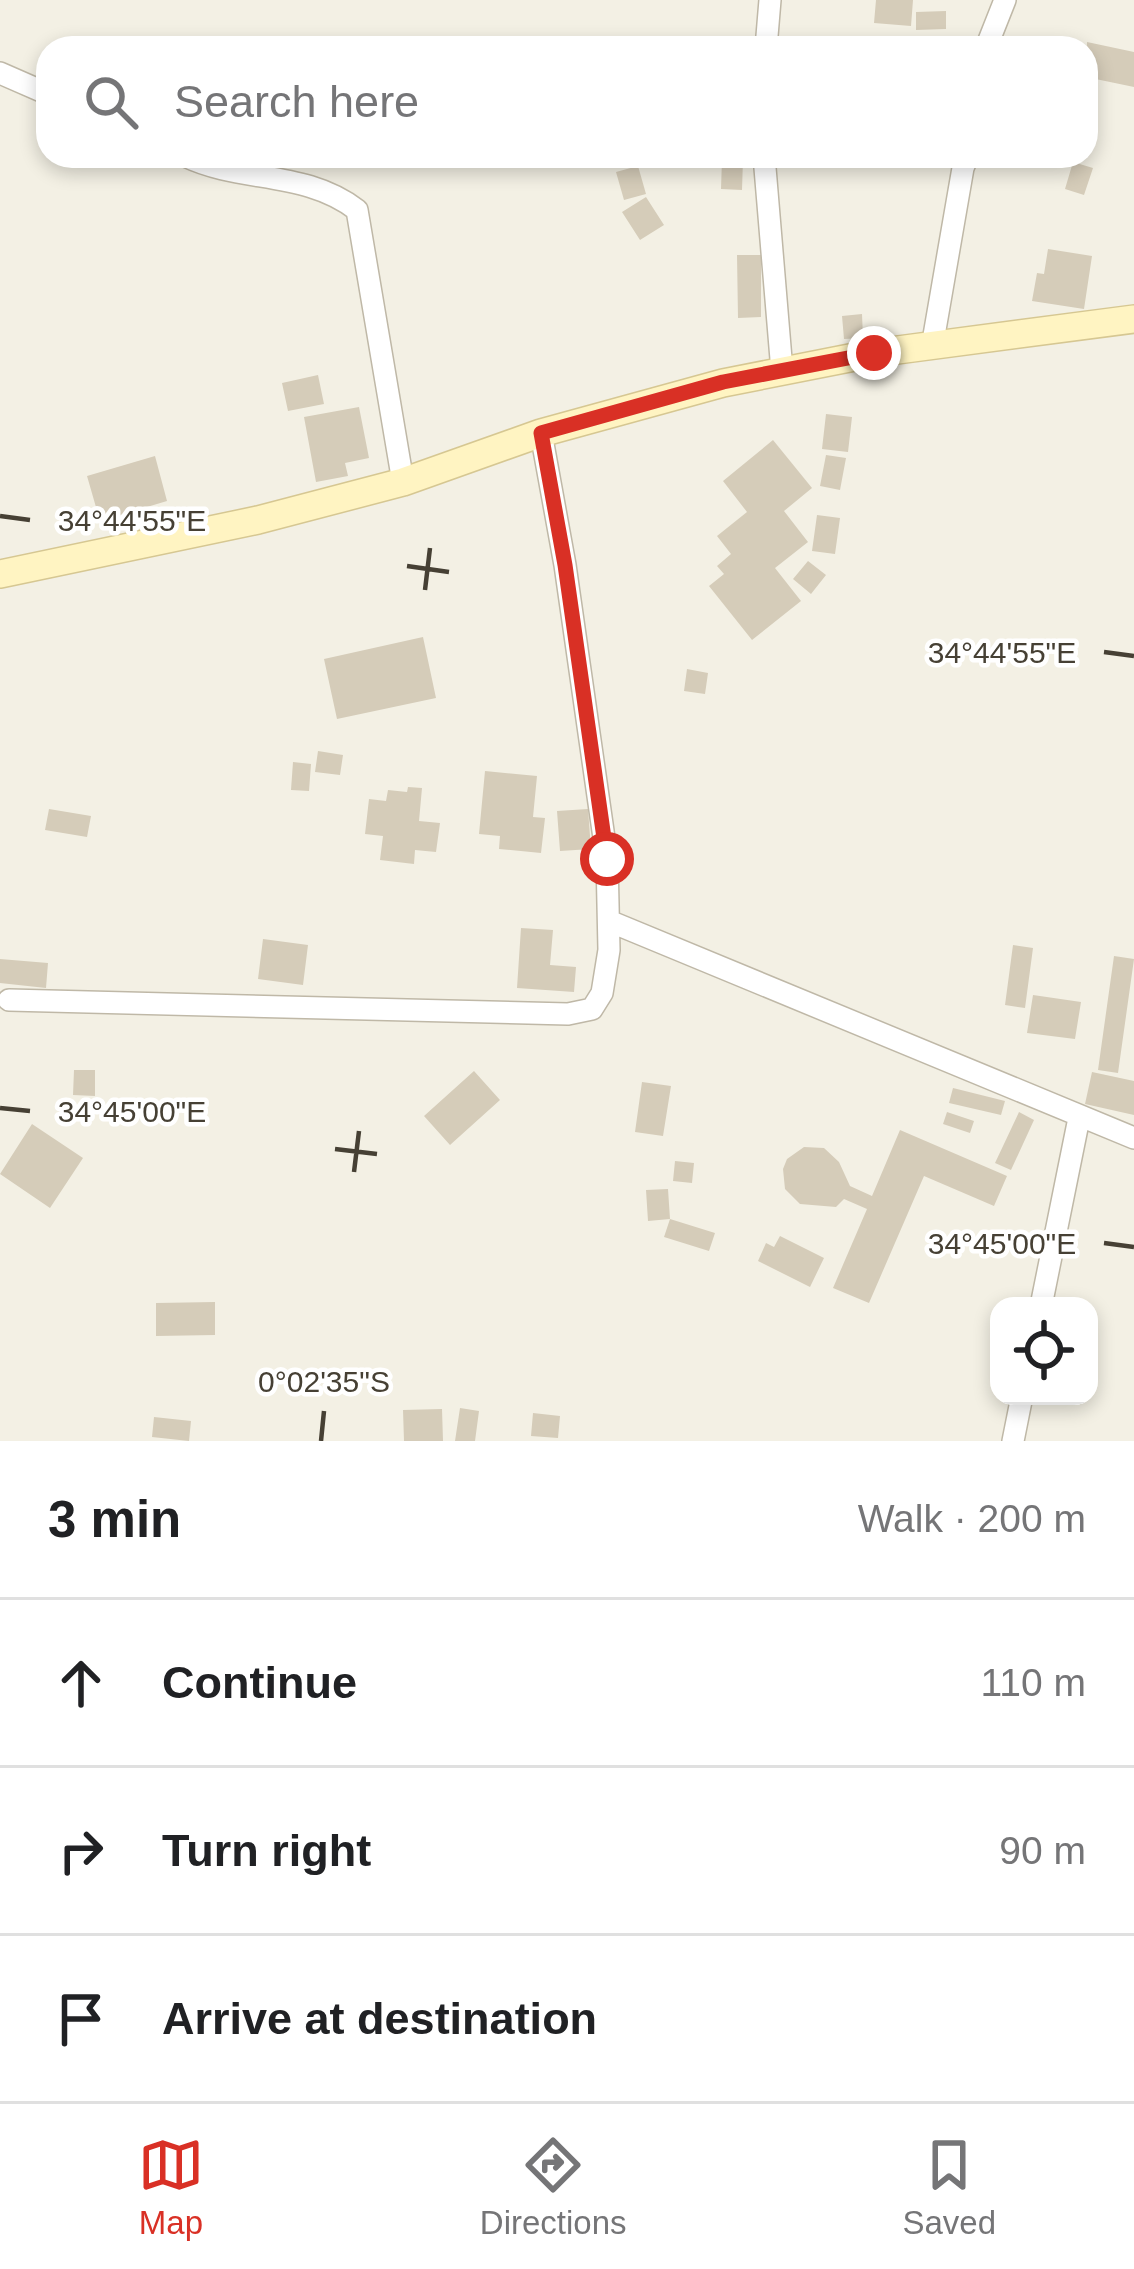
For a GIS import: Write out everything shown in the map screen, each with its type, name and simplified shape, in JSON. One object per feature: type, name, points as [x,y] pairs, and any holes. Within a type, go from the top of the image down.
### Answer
[{"type":"street","points":[[767,36],[770,0]]},
{"type":"street","points":[[991,36],[1005,0]]},
{"type":"street","points":[[0,73],[36,89]]},
{"type":"street","points":[[220,168],[285,177],[331,192],[357,210],[403,482]]},
{"type":"street","points":[[765,168],[782,371]]},
{"type":"street","points":[[932,347],[963,168]]},
{"type":"street","points":[[0,574],[258,520],[403,482],[541,433],[723,382],[1134,320]]},
{"type":"street","points":[[9,1000],[568,1014],[592,1009],[602,993],[609,950],[607,859],[541,433]]},
{"type":"street","points":[[608,921],[1134,1138]]},
{"type":"street","points":[[1042,1297],[1079,1118]]},
{"type":"street","points":[[1013,1441],[1020,1405]]},
{"type":"building","points":[[876,0],[913,0],[911,26],[874,23]]},
{"type":"building","points":[[946,11],[946,29],[916,30],[916,12]]},
{"type":"building","points":[[1098,44],[1134,52],[1134,87],[1098,80]]},
{"type":"building","points":[[639,168],[646,194],[624,200],[616,172]]},
{"type":"building","points":[[722,168],[743,168],[742,190],[721,189]]},
{"type":"building","points":[[1071,168],[1093,168],[1084,195],[1065,189]]},
{"type":"building","points":[[646,197],[664,225],[640,240],[622,212]]},
{"type":"building","points":[[1048,249],[1092,256],[1084,309],[1032,301]]},
{"type":"building","points":[[737,255],[761,255],[761,317],[738,318]]},
{"type":"building","points":[[862,314],[863,338],[844,339],[842,316]]},
{"type":"building","points":[[318,375],[324,404],[288,411],[282,383]]},
{"type":"building","points":[[359,407],[369,458],[345,463],[348,476],[316,482],[304,417]]},
{"type":"building","points":[[826,414],[852,417],[848,452],[822,449]]},
{"type":"building","points":[[773,440],[812,488],[784,511],[808,542],[775,568],[801,601],[752,640],[709,586],[724,574],[717,566],[731,554],[717,536],[747,512],[723,481]]},
{"type":"building","points":[[826,455],[846,458],[840,490],[820,486]]},
{"type":"building","points":[[155,456],[167,501],[100,521],[87,476]]},
{"type":"building","points":[[817,515],[840,518],[835,554],[812,551]]},
{"type":"building","points":[[808,561],[826,575],[811,594],[793,579]]},
{"type":"building","points":[[423,637],[436,698],[337,719],[324,659]]},
{"type":"building","points":[[687,669],[708,673],[705,694],[684,691]]},
{"type":"building","points":[[318,751],[343,755],[340,775],[315,772]]},
{"type":"building","points":[[293,762],[311,764],[309,791],[291,790]]},
{"type":"building","points":[[485,771],[537,776],[533,817],[545,818],[541,853],[499,849],[500,836],[479,834]]},
{"type":"building","points":[[408,787],[422,788],[419,821],[440,823],[436,852],[415,850],[414,864],[380,860],[383,836],[365,834],[369,799],[386,801],[388,790],[407,792]]},
{"type":"building","points":[[49,809],[91,816],[87,837],[45,830]]},
{"type":"building","points":[[588,809],[591,849],[560,851],[557,811]]},
{"type":"building","points":[[521,928],[553,930],[550,965],[576,967],[574,992],[517,988]]},
{"type":"building","points":[[263,939],[308,945],[303,985],[258,979]]},
{"type":"building","points":[[1013,945],[1033,948],[1025,1008],[1005,1005]]},
{"type":"building","points":[[1114,956],[1134,959],[1118,1073],[1098,1070]]},
{"type":"building","points":[[0,959],[48,963],[46,988],[0,983]]},
{"type":"building","points":[[1033,995],[1081,1002],[1075,1039],[1027,1033]]},
{"type":"building","points":[[74,1070],[95,1070],[95,1096],[73,1095]]},
{"type":"building","points":[[474,1071],[500,1100],[450,1145],[424,1116]]},
{"type":"building","points":[[1092,1072],[1134,1081],[1134,1115],[1085,1104]]},
{"type":"building","points":[[642,1082],[671,1086],[663,1136],[635,1132]]},
{"type":"building","points":[[953,1088],[1005,1101],[1001,1115],[949,1103]]},
{"type":"building","points":[[947,1112],[974,1121],[970,1133],[943,1124]]},
{"type":"building","points":[[1019,1112],[1034,1120],[1011,1170],[995,1163]]},
{"type":"building","points":[[32,1124],[83,1158],[50,1208],[0,1174]]},
{"type":"building","points":[[900,1130],[1007,1176],[994,1206],[924,1176],[869,1303],[833,1288],[867,1209],[844,1199],[836,1207],[800,1204],[785,1189],[783,1169],[787,1159],[804,1147],[824,1148],[839,1162],[850,1186],[872,1196]]},
{"type":"building","points":[[675,1161],[694,1163],[692,1183],[673,1181]]},
{"type":"building","points":[[668,1189],[670,1219],[648,1221],[646,1190]]},
{"type":"building","points":[[670,1219],[715,1233],[709,1251],[664,1237]]},
{"type":"building","points":[[780,1236],[824,1258],[810,1287],[758,1261],[766,1243],[774,1247]]},
{"type":"building","points":[[215,1302],[215,1335],[156,1336],[156,1303]]},
{"type":"building","points":[[460,1408],[479,1411],[475,1441],[455,1441]]},
{"type":"building","points":[[442,1409],[443,1441],[404,1441],[403,1410]]},
{"type":"building","points":[[533,1413],[560,1416],[558,1438],[531,1436]]},
{"type":"building","points":[[154,1417],[191,1421],[189,1441],[152,1437]]},
{"type":"route","points":[[607,859],[541,433],[723,382],[874,353]]}]
